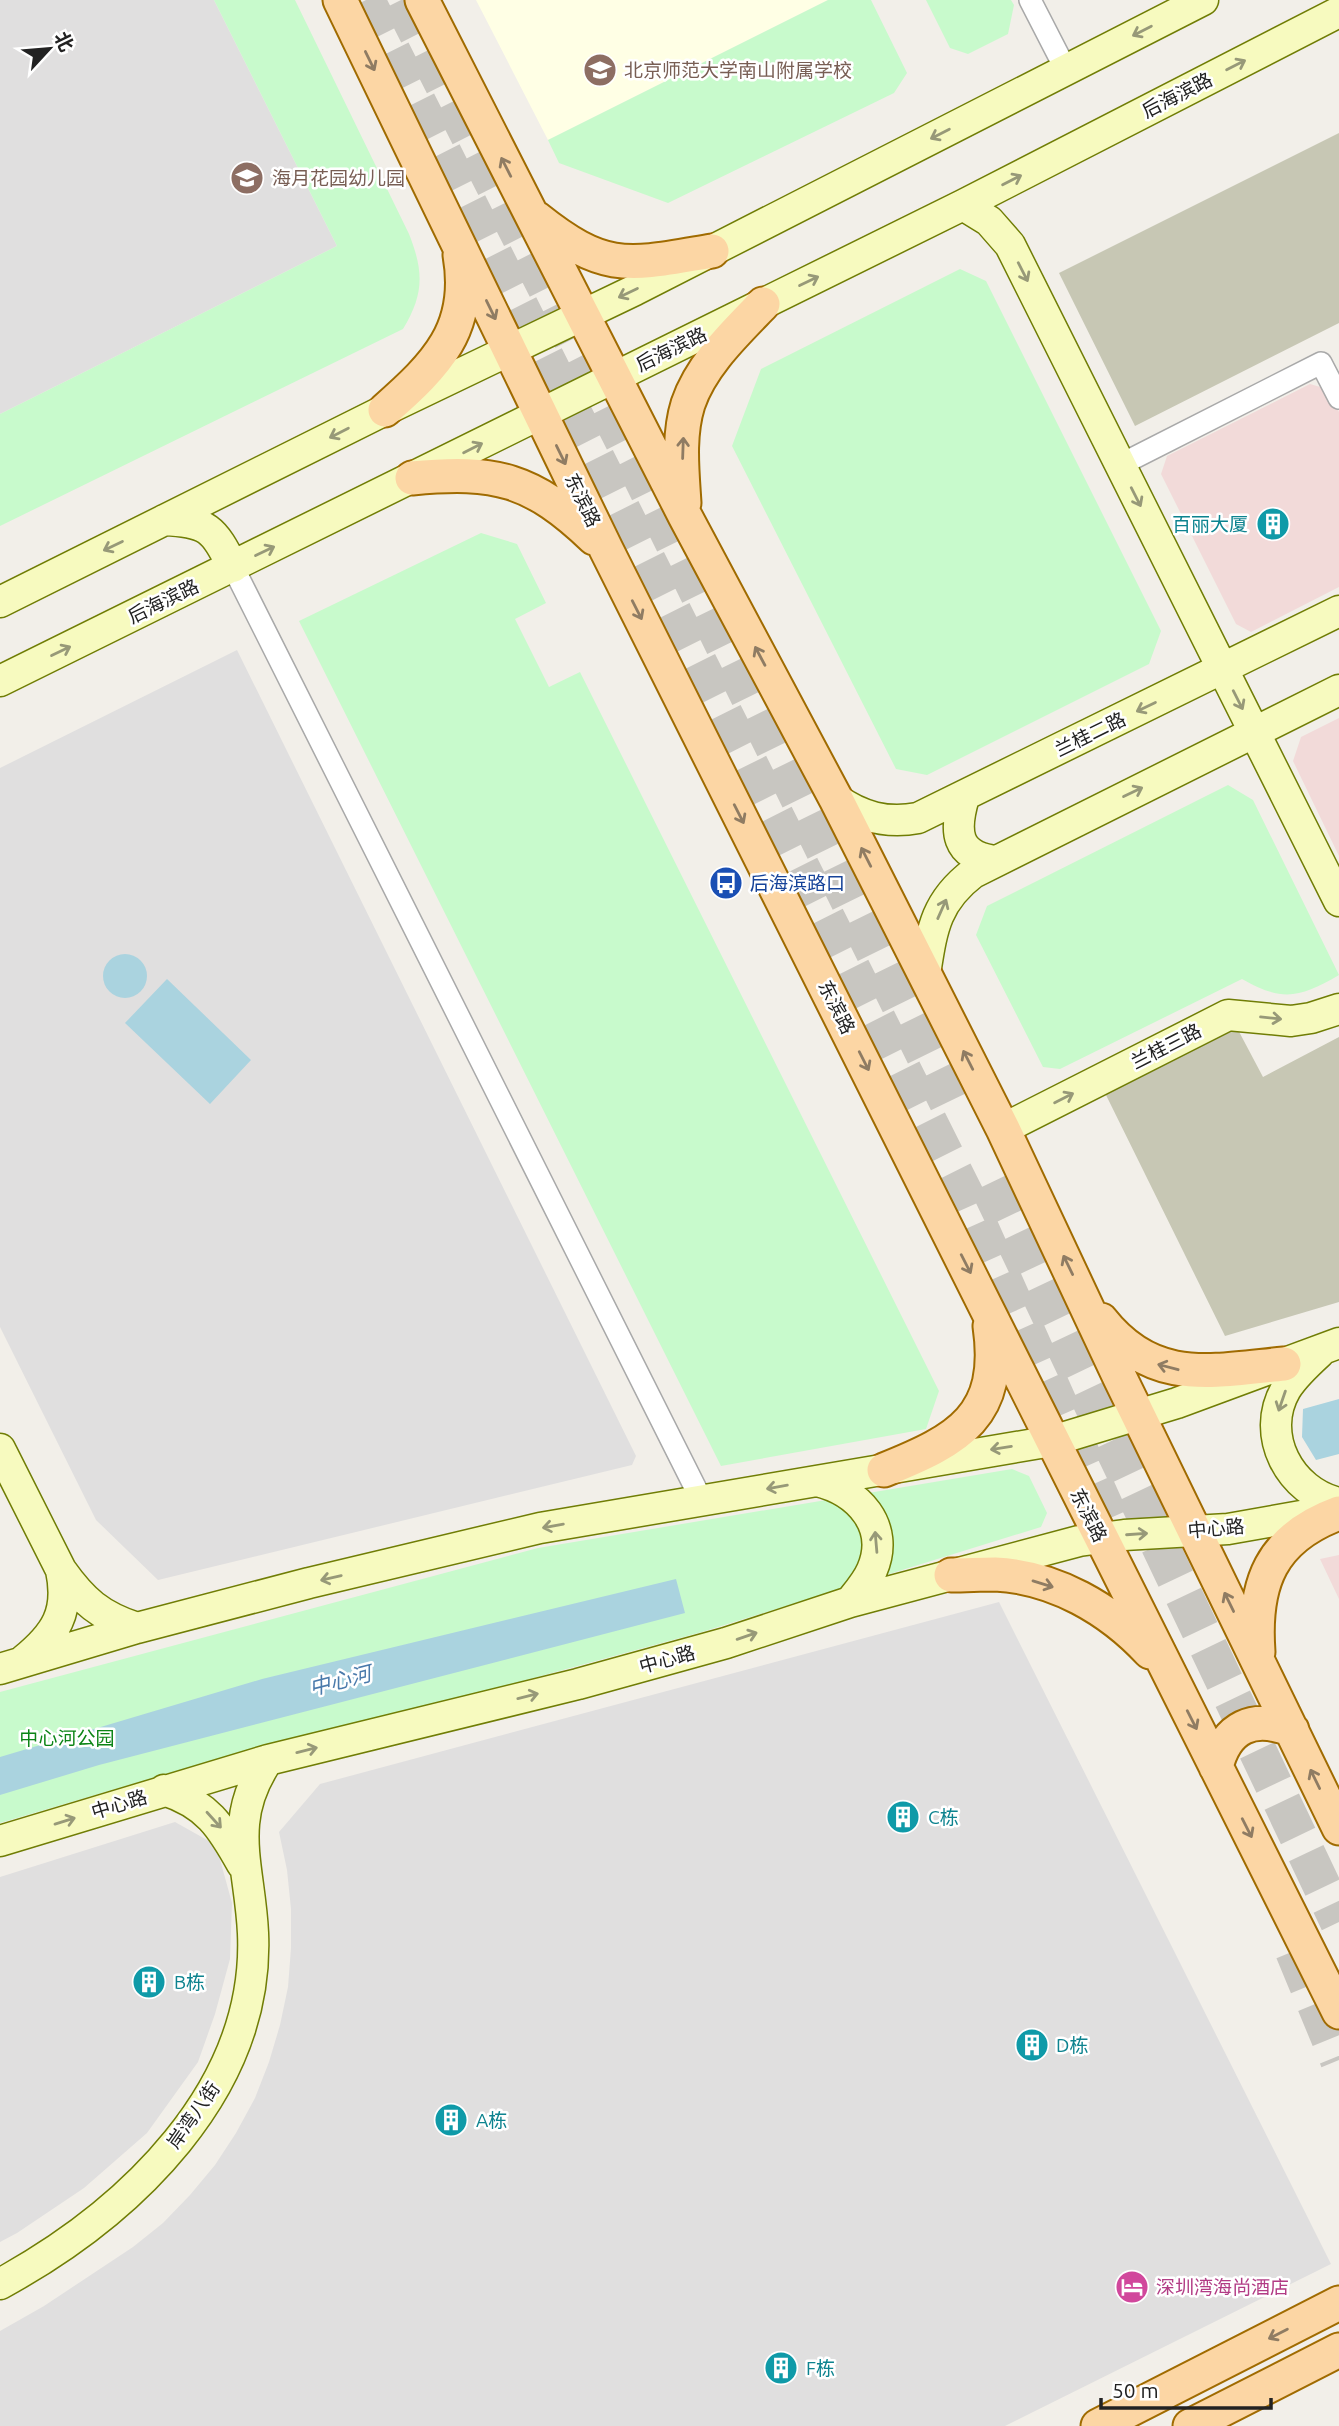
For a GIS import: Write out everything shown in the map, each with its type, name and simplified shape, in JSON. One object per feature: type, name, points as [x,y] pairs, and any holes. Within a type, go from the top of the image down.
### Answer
[{"type":"main road","name":"东滨路","points":[[340,0],[606,550],[1339,2012]]},
{"type":"main road","points":[[422,0],[685,516],[836,799],[1003,1129],[1339,1828]]},
{"type":"main road","points":[[0,602],[712,251],[1203,0]]},
{"type":"main road","name":"后海滨路","points":[[0,681],[963,205],[1339,12]]},
{"type":"main road","points":[[963,205],[989,221],[1010,245],[1339,901]]},
{"type":"main road","points":[[529,213],[564,241],[599,258],[626,263],[712,251]]},
{"type":"main road","points":[[385,410],[425,374],[448,344],[461,296],[462,268],[457,239]]},
{"type":"main road","points":[[685,516],[682,449],[688,404],[698,382],[715,357],[763,303]]},
{"type":"main road","points":[[412,478],[470,476],[495,478],[520,485],[544,496],[564,510],[606,550]]},
{"type":"main road","points":[[164,520],[191,521],[207,528],[219,541],[233,567]]},
{"type":"main road","name":"兰桂二路","points":[[836,799],[865,815],[901,822],[918,818],[1339,611]]},
{"type":"main road","points":[[925,974],[931,936],[947,897],[959,884],[996,860],[1339,690]]},
{"type":"main road","points":[[964,797],[957,829],[965,847],[980,859],[996,860]]},
{"type":"main road","name":"兰桂三路","points":[[1003,1129],[1228,1015],[1291,1021],[1339,1009]]},
{"type":"main road","points":[[1085,1300],[1112,1334],[1129,1349],[1168,1368],[1212,1371],[1284,1364]]},
{"type":"main road","points":[[884,1470],[928,1452],[954,1437],[976,1412],[989,1389],[993,1350],[987,1306]]},
{"type":"main road","points":[[11,1666],[137,1628],[309,1583],[540,1528],[1052,1441],[1139,1415],[1331,1346]]},
{"type":"main road","points":[[1331,1346],[1303,1368],[1286,1390],[1278,1408],[1276,1431],[1280,1453],[1303,1486],[1339,1503]]},
{"type":"main road","points":[[0,1449],[61,1570],[90,1606],[106,1616],[137,1628]]},
{"type":"main road","points":[[814,1480],[848,1493],[863,1506],[872,1520],[877,1536],[873,1570],[850,1602]]},
{"type":"main road","points":[[1258,1662],[1258,1604],[1270,1567],[1282,1548],[1297,1534],[1339,1511]]},
{"type":"main road","name":"中心路","points":[[0,1841],[268,1760],[578,1684],[726,1643],[850,1602],[1066,1545],[1124,1535],[1241,1527],[1339,1511]]},
{"type":"main road","points":[[11,1666],[47,1639],[62,1613],[65,1588],[61,1570]]},
{"type":"main road","points":[[951,1575],[996,1574],[1063,1590],[1098,1607],[1125,1628],[1169,1672]]},
{"type":"main road","points":[[1216,1767],[1220,1751],[1228,1738],[1242,1728],[1260,1723],[1276,1724],[1292,1730]]},
{"type":"main road","name":"岸湾八街","points":[[0,2284],[77,2236],[132,2190],[188,2128],[213,2090],[230,2056],[250,1990],[253,1933],[243,1847],[246,1806],[254,1782],[268,1760]]},
{"type":"main road","points":[[164,1790],[190,1800],[212,1817],[224,1832],[245,1870]]},
{"type":"main road","points":[[1098,2426],[1339,2303]]},
{"type":"main road","points":[[1190,2426],[1339,2350]]},
{"type":"main road","points":[[1234,2357],[1251,2395]]},
{"type":"street","points":[[1030,0],[1066,70]]},
{"type":"street","points":[[1120,465],[1321,363],[1339,398]]},
{"type":"street","points":[[233,567],[701,1499]]},
{"type":"shaded area","points":[[0,0],[214,0],[337,246],[0,414]]},
{"type":"shaded area","name":"北京师范大学南山附属学校","points":[[476,0],[828,0],[548,140]]},
{"type":"shaded area","points":[[1339,133],[1339,323],[1135,426],[1059,273]]},
{"type":"shaded area","name":"百丽大厦","points":[[1310,384],[1327,389],[1339,412],[1339,587],[1251,632],[1236,624],[1161,474],[1167,456]]},
{"type":"shaded area","points":[[237,650],[636,1456],[632,1465],[158,1580],[96,1520],[0,1327],[0,768]]},
{"type":"shaded area","points":[[1339,718],[1339,856],[1293,761],[1301,737]]},
{"type":"shaded area","points":[[1236,1026],[1263,1077],[1339,1037],[1339,1302],[1225,1336],[1105,1093]]},
{"type":"shaded area","points":[[1339,1555],[1339,1599],[1320,1559]]},
{"type":"shaded area","points":[[999,1602],[1331,2264],[1005,2426],[0,2426],[0,2331],[44,2306],[133,2247],[163,2223],[215,2165],[255,2098],[280,2025],[288,1987],[291,1909],[279,1832],[320,1784]]},
{"type":"shaded area","points":[[175,1822],[216,1845],[232,1903],[230,1959],[198,2062],[147,2133],[84,2188],[0,2242],[0,1877]]},
{"type":"green space","points":[[214,0],[295,0],[409,234],[417,260],[420,283],[415,305],[403,329],[0,526],[0,414],[337,246]]},
{"type":"green space","points":[[828,0],[871,0],[907,73],[894,93],[668,203],[559,163],[548,140]]},
{"type":"green space","points":[[926,0],[1011,0],[1014,5],[1008,34],[968,54],[950,48]]},
{"type":"green space","points":[[960,269],[986,281],[1161,631],[1149,664],[927,775],[896,769],[732,446],[761,369]]},
{"type":"green space","points":[[481,533],[517,544],[546,603],[515,619],[549,687],[580,672],[939,1391],[926,1429],[721,1466],[299,621]]},
{"type":"green space","points":[[1228,785],[1253,800],[1339,975],[1313,989],[1291,994],[1269,991],[1242,979],[1060,1069],[1043,1067],[976,935],[987,906]]},
{"type":"green space","name":"中心河公园","points":[[1012,1469],[1029,1476],[1047,1513],[1041,1527],[702,1632],[486,1691],[224,1757],[0,1823],[0,1692],[538,1548]]},
{"type":"water","points":[[125,954],[141,960],[147,976],[141,992],[125,998],[109,992],[103,976],[109,960]]},
{"type":"water","points":[[167,979],[251,1060],[210,1104],[125,1023]]},
{"type":"water","points":[[1339,1399],[1339,1454],[1316,1460],[1302,1437],[1303,1409]]},
{"type":"water","name":"中心河","points":[[676,1579],[685,1613],[99,1765],[0,1795],[0,1757],[262,1679]]},
{"type":"tunnel","points":[[366,0],[965,1195],[1123,1548]]},
{"type":"tunnel","points":[[401,0],[633,459],[948,1102]]},
{"type":"tunnel","points":[[988,1184],[1339,1922]]},
{"type":"tunnel","points":[[1294,1951],[1339,2060]]},
{"type":"place","name":"北京师范大学南山附属学校","points":[[600,70]]},
{"type":"place","name":"海月花园幼儿园","points":[[247,178]]},
{"type":"place","name":"百丽大厦","points":[[1273,524]]},
{"type":"place","name":"后海滨路口","points":[[726,883]]},
{"type":"place","name":"C栋","points":[[903,1817]]},
{"type":"place","name":"B栋","points":[[149,1982]]},
{"type":"place","name":"D栋","points":[[1032,2045]]},
{"type":"place","name":"A栋","points":[[451,2120]]},
{"type":"place","name":"深圳湾海尚酒店","points":[[1132,2287]]},
{"type":"place","name":"F栋","points":[[781,2368]]}]
